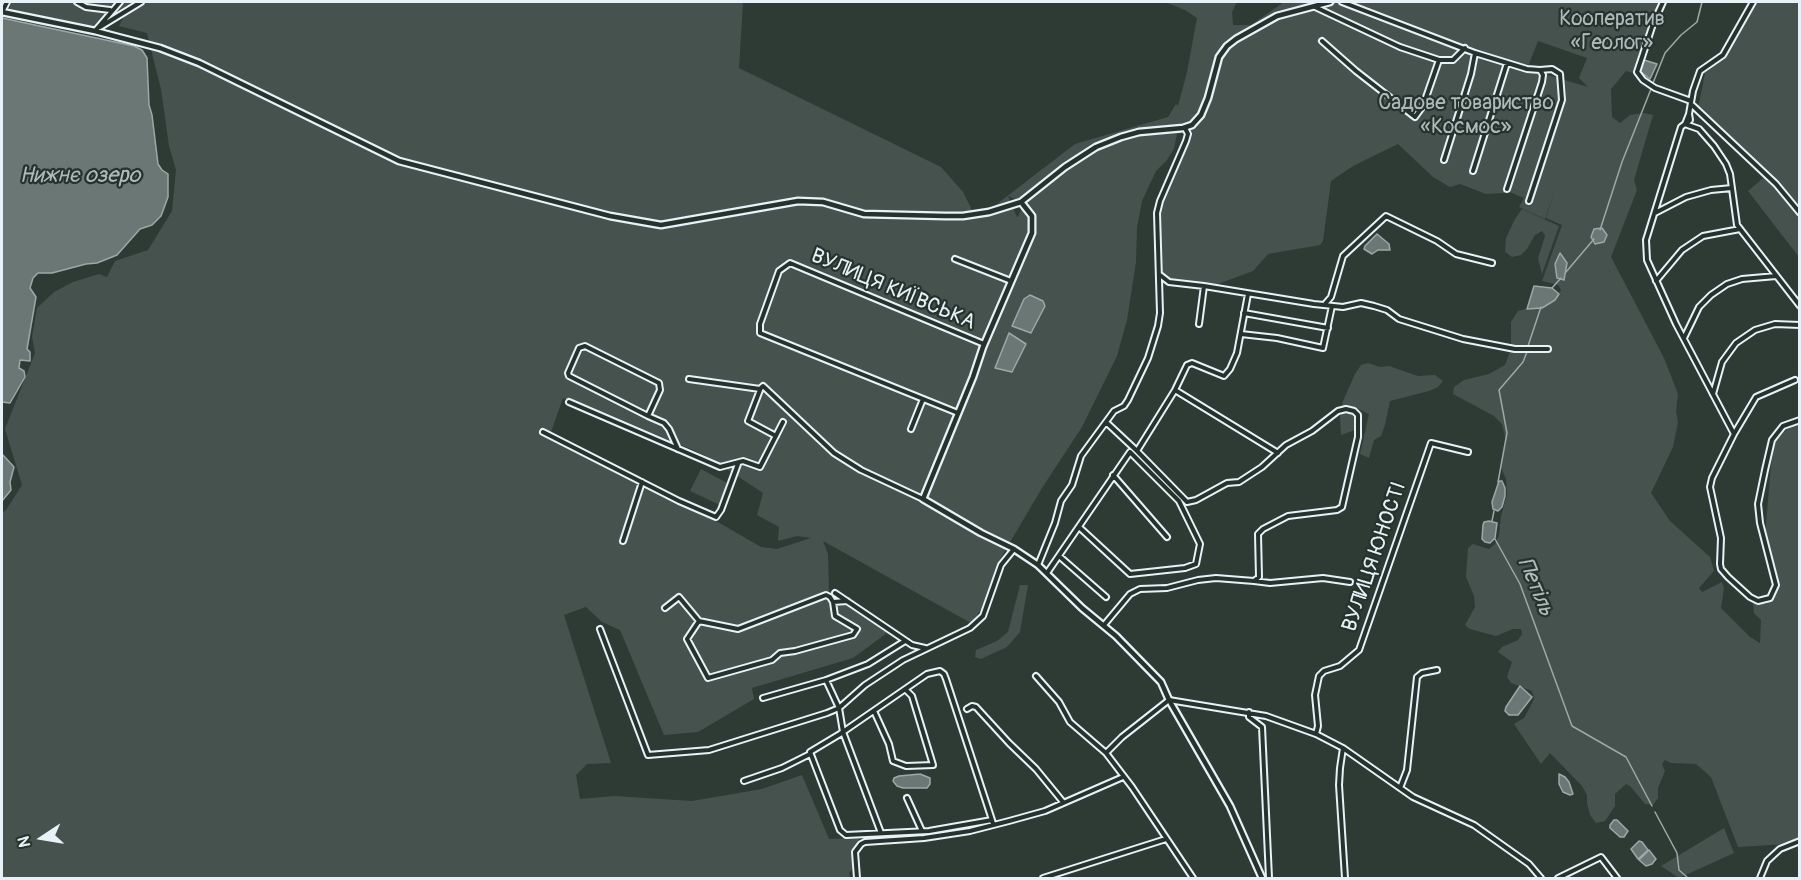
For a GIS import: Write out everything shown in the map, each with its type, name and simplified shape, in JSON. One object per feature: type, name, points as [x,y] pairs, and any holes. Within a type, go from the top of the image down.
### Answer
[{"type":"street","points":[[8,2],[2,12],[151,45],[199,63],[399,161],[635,221],[661,225],[798,201],[823,202],[864,214],[945,216],[989,212],[1021,202],[1065,167],[1096,147],[1139,132],[1185,128],[1196,122],[1208,98],[1219,57],[1227,46],[1277,16],[1311,5],[1330,2]]},
{"type":"street","points":[[77,2],[86,7],[111,10]]},
{"type":"street","points":[[100,27],[111,10],[120,2]]},
{"type":"street","points":[[95,31],[141,2]]},
{"type":"street","points":[[1342,2],[1475,53],[1540,70],[1551,69],[1560,74],[1562,100],[1529,201]]},
{"type":"street","points":[[1663,2],[1637,72],[1643,80],[1655,88],[1691,103],[1769,177],[1800,213]]},
{"type":"street","points":[[1734,434],[1656,281],[1647,260],[1646,240],[1681,127],[1686,124],[1700,71],[1723,54],[1753,2]]},
{"type":"street","points":[[1311,5],[1400,47],[1439,60],[1447,62],[1453,60],[1465,48]]},
{"type":"street","points":[[1322,41],[1415,117],[1423,106],[1439,60]]},
{"type":"street","points":[[1444,160],[1471,74],[1475,53]]},
{"type":"street","points":[[1473,171],[1507,63]]},
{"type":"street","points":[[1508,189],[1542,82],[1543,75],[1540,70]]},
{"type":"street","points":[[1686,124],[1699,129],[1726,164],[1730,174],[1737,225],[1800,306]]},
{"type":"street","points":[[1038,565],[1061,501],[1072,484],[1081,456],[1114,411],[1124,406],[1148,358],[1158,326],[1160,274],[1157,213],[1186,141],[1188,134],[1185,128]]},
{"type":"street","points":[[1655,213],[1686,197],[1711,190],[1732,188]]},
{"type":"street","points":[[922,499],[984,344],[1032,233],[1032,216],[1021,202]]},
{"type":"street","points":[[1324,304],[1331,297],[1343,256],[1386,216],[1437,241],[1456,254],[1492,263]]},
{"type":"street","points":[[1656,281],[1682,250],[1703,236],[1740,229]]},
{"type":"street","points":[[956,259],[1011,281]]},
{"type":"street","name":"ВУЛИЦЯ КИЇВСЬКА","points":[[924,399],[760,333],[760,324],[779,271],[790,263],[984,344]]},
{"type":"street","points":[[1160,274],[1168,282],[1248,294],[1343,307],[1361,303],[1387,310],[1399,319],[1464,339],[1515,349],[1548,349]]},
{"type":"street","points":[[1684,339],[1699,307],[1727,284],[1742,279],[1777,276]]},
{"type":"street","points":[[1199,324],[1204,286]]},
{"type":"street","points":[[1137,451],[1175,390],[1187,365],[1192,363],[1224,376],[1230,369],[1237,353],[1248,294]]},
{"type":"street","points":[[1241,334],[1277,338],[1323,348],[1332,306]]},
{"type":"street","points":[[1244,313],[1328,328]]},
{"type":"street","points":[[1713,394],[1722,362],[1736,344],[1755,330],[1774,324],[1800,325]]},
{"type":"street","points":[[648,416],[660,390],[659,383],[585,346],[579,348],[568,373],[569,376],[648,416],[664,423],[678,449]]},
{"type":"street","points":[[689,379],[760,389],[763,386],[834,453],[861,470],[922,499],[1014,549],[1038,565],[1082,608],[1104,625],[1161,682],[1230,806],[1262,879]]},
{"type":"street","points":[[1796,380],[1756,397],[1734,434],[1712,478],[1710,487],[1720,538],[1721,569],[1750,597],[1758,601],[1770,598],[1776,585],[1760,523],[1758,504],[1772,440],[1783,426],[1800,420]]},
{"type":"street","points":[[760,389],[748,421],[776,436]]},
{"type":"street","points":[[1175,390],[1278,453]]},
{"type":"street","points":[[911,429],[924,399],[958,413]]},
{"type":"street","points":[[569,402],[720,467],[743,461],[760,467],[783,422]]},
{"type":"street","points":[[1107,423],[1187,502],[1196,500],[1227,483],[1239,482],[1338,411],[1346,409],[1354,411],[1358,416],[1358,437],[1342,507],[1337,510],[1288,516],[1263,529],[1258,534],[1257,540],[1259,578],[1254,581]]},
{"type":"street","points":[[543,432],[679,501],[716,517],[739,465],[737,464]]},
{"type":"street","name":"ВУЛИЦЯ ЮНОСТІ","points":[[1316,734],[1318,726],[1315,695],[1319,676],[1324,671],[1340,666],[1359,650],[1431,443],[1468,452]]},
{"type":"street","points":[[1047,573],[1133,447]]},
{"type":"street","points":[[1079,527],[1130,574],[1185,568],[1196,564],[1200,544],[1179,501],[1130,452]]},
{"type":"street","points":[[1113,475],[1167,537]]},
{"type":"street","points":[[623,541],[642,482]]},
{"type":"street","points":[[600,629],[648,755],[709,750],[839,708],[903,660],[961,633],[977,622],[987,609],[1001,565],[1014,549]]},
{"type":"street","points":[[1059,556],[1106,597]]},
{"type":"street","points":[[1104,625],[1130,594],[1140,589],[1167,588],[1216,578],[1270,583],[1323,578],[1350,582]]},
{"type":"street","points":[[835,593],[912,645],[926,648]]},
{"type":"street","points":[[665,608],[679,597],[699,621],[738,630],[826,596],[830,597],[833,602],[836,616],[856,629],[853,635],[795,651],[780,652],[772,660],[708,678],[687,639],[699,621]]},
{"type":"street","points":[[833,602],[847,601]]},
{"type":"street","points":[[763,698],[826,680],[868,664],[905,640]]},
{"type":"street","points":[[1400,788],[1407,770],[1417,677],[1422,673],[1437,670]]},
{"type":"street","points":[[744,781],[782,768],[810,754],[927,674],[940,671],[944,674],[992,822]]},
{"type":"street","points":[[1036,675],[1059,702],[1070,722],[1106,753],[1132,787],[1193,879]]},
{"type":"street","points":[[826,680],[839,708],[843,732],[880,832]]},
{"type":"street","points":[[874,711],[893,761],[906,766],[933,765],[912,696],[905,690]]},
{"type":"street","points":[[1106,753],[1122,736],[1169,700],[1266,716],[1316,734],[1343,748],[1413,797],[1474,825],[1529,864],[1541,879]]},
{"type":"street","points":[[967,709],[972,706],[976,707],[1009,744],[1036,769],[1063,802]]},
{"type":"street","points":[[1249,712],[1249,717],[1262,727],[1269,879]]},
{"type":"street","points":[[1343,748],[1339,785],[1345,879]]},
{"type":"street","points":[[810,754],[840,830],[850,835],[943,830],[992,822]]},
{"type":"street","points":[[857,879],[855,852],[865,842],[924,838],[1045,811],[1123,777]]},
{"type":"street","points":[[907,798],[922,831]]},
{"type":"street","points":[[1043,879],[1166,839]]},
{"type":"street","points":[[1760,879],[1767,861],[1780,849],[1800,841]]},
{"type":"street","points":[[1558,879],[1601,857],[1617,879]]},
{"type":"green space","points":[[11,2],[743,2],[739,68],[941,167],[963,192],[973,212],[993,207],[1075,144],[1168,117],[1176,104],[1178,106],[1197,18],[1165,2],[1237,2],[1232,12],[1233,25],[1251,25],[1284,2],[1661,2],[1633,73],[1626,71],[1611,89],[1612,117],[1620,123],[1630,115],[1644,113],[1653,115],[1634,180],[1637,190],[1611,257],[1664,358],[1678,394],[1676,411],[1678,422],[1673,447],[1651,493],[1670,521],[1710,557],[1714,571],[1699,588],[1702,592],[1722,582],[1724,588],[1721,608],[1750,637],[1760,643],[1761,620],[1754,613],[1753,603],[1766,604],[1772,599],[1777,586],[1765,536],[1775,442],[1799,419],[1799,837],[1787,844],[1738,847],[1711,777],[1696,764],[1671,763],[1665,760],[1662,764],[1665,771],[1658,788],[1658,798],[1653,805],[1645,804],[1626,784],[1615,794],[1615,806],[1605,821],[1596,823],[1590,815],[1587,795],[1582,786],[1550,753],[1541,764],[1514,724],[1524,718],[1534,699],[1532,691],[1511,683],[1507,677],[1512,662],[1498,652],[1502,647],[1518,640],[1522,634],[1521,629],[1513,629],[1496,636],[1470,629],[1465,625],[1475,607],[1474,596],[1466,577],[1468,548],[1473,544],[1489,549],[1495,544],[1499,535],[1507,495],[1506,479],[1500,465],[1506,441],[1502,424],[1494,416],[1453,394],[1454,387],[1464,380],[1489,374],[1505,365],[1511,349],[1511,322],[1518,311],[1555,300],[1561,290],[1558,285],[1542,281],[1562,225],[1546,218],[1555,190],[1545,219],[1519,207],[1524,198],[1507,191],[1486,194],[1460,184],[1450,187],[1433,177],[1398,144],[1353,166],[1331,181],[1323,241],[1320,245],[1268,254],[1253,271],[1215,285],[1167,279],[1161,275],[1161,206],[1186,147],[1190,131],[1177,134],[1174,149],[1156,171],[1142,201],[1127,320],[1117,356],[1082,427],[1042,488],[996,566],[984,606],[971,623],[823,541],[828,554],[829,592],[887,633],[853,658],[752,688],[754,699],[698,732],[664,735],[620,630],[602,622],[586,607],[564,615],[611,763],[587,764],[576,775],[580,799],[614,796],[692,801],[762,789],[802,775],[829,839],[859,838],[857,863],[849,873],[850,878],[2,878],[2,513],[22,485],[5,429],[35,353],[32,337],[37,308],[54,292],[73,282],[99,274],[107,277],[115,261],[148,250],[172,211],[176,170],[169,146],[161,89],[147,33],[119,26],[126,13],[93,28],[9,11]],"holes":[[[1538,41],[1587,58],[1579,78],[1588,87],[1527,69]],[[1008,196],[1024,203],[1017,217]],[[563,398],[696,451],[763,493],[757,515],[779,527],[778,541],[797,536],[811,538],[777,549],[761,547],[635,474],[551,432]]]},
{"type":"green space","points":[[1756,2],[1799,2],[1799,257],[1748,191],[1769,173],[1696,106],[1699,104],[1705,73],[1723,59]]},
{"type":"green space","points":[[1522,209],[1559,226],[1542,274],[1538,258],[1545,236],[1542,231],[1535,235],[1521,255],[1512,257],[1505,252],[1506,238]]},
{"type":"green space","points":[[1368,363],[1380,367],[1389,366],[1418,376],[1435,375],[1443,381],[1438,387],[1429,391],[1390,401],[1381,436],[1374,440],[1369,458],[1360,454],[1369,414],[1358,409],[1355,430],[1341,435],[1340,417],[1343,401],[1355,374],[1361,365]]},
{"type":"green space","points":[[701,469],[727,483],[720,505],[690,491]]},
{"type":"green space","points":[[1020,585],[1028,585],[1020,632],[1007,647],[981,659],[975,657],[976,650],[997,641],[1008,632]]},
{"type":"green space","points":[[1724,828],[1734,853],[1679,878],[1661,866]]},
{"type":"water","name":"Нижнє озеро","points":[[2,18],[134,46],[142,50],[147,58],[149,105],[158,164],[168,174],[168,197],[161,216],[152,225],[140,229],[117,255],[97,263],[52,273],[38,273],[33,278],[30,288],[36,297],[27,349],[30,352],[30,361],[20,360],[19,368],[24,371],[25,377],[10,403],[2,402]]},
{"type":"water","points":[[1644,60],[1657,64],[1650,79],[1641,72],[1640,67]]},
{"type":"water","points":[[1602,228],[1607,235],[1604,242],[1595,244],[1591,237],[1594,229]]},
{"type":"water","points":[[1377,234],[1389,244],[1390,250],[1378,250],[1372,254],[1364,249]]},
{"type":"water","points":[[1560,253],[1567,263],[1564,280],[1557,278],[1555,264]]},
{"type":"water","points":[[1534,286],[1552,288],[1559,294],[1555,300],[1542,308],[1527,309]]},
{"type":"water","points":[[1030,295],[1043,301],[1045,306],[1031,333],[1012,326],[1024,299]]},
{"type":"water","points":[[1009,333],[1026,344],[1012,372],[995,368]]},
{"type":"water","points":[[2,454],[14,467],[10,482],[11,490],[2,501]]},
{"type":"water","points":[[1499,481],[1502,481],[1505,488],[1505,496],[1502,507],[1498,511],[1493,509],[1492,502]]},
{"type":"water","points":[[1484,522],[1497,523],[1495,538],[1490,543],[1482,539]]},
{"type":"water","points":[[1520,686],[1532,697],[1518,715],[1509,715],[1505,711],[1506,707]]},
{"type":"water","points":[[920,774],[930,778],[927,788],[903,788],[897,786],[893,781],[899,776]]},
{"type":"water","points":[[1559,774],[1569,782],[1573,794],[1563,792],[1559,784]]},
{"type":"water","points":[[1614,820],[1617,820],[1628,831],[1624,837],[1620,837],[1610,828]]},
{"type":"water","points":[[1639,841],[1648,850],[1638,859],[1631,849]]},
{"type":"water","points":[[1649,850],[1656,859],[1652,864],[1646,866],[1639,860]]},
{"type":"waterway","name":"Петіль","points":[[1653,83],[1665,53],[1697,22],[1702,2]]},
{"type":"waterway","name":"Петіль","points":[[1600,230],[1622,162],[1651,89]]},
{"type":"waterway","name":"Петіль","points":[[1566,272],[1594,239]]},
{"type":"waterway","name":"Петіль","points":[[1552,288],[1561,278]]},
{"type":"waterway","name":"Петіль","points":[[1528,346],[1541,307]]},
{"type":"waterway","name":"Петіль","points":[[1498,482],[1507,433],[1499,390],[1523,362],[1527,352]]},
{"type":"waterway","name":"Петіль","points":[[1492,521],[1494,511]]},
{"type":"waterway","name":"Петіль","points":[[1495,539],[1520,584],[1572,726],[1626,757],[1652,806]]},
{"type":"waterway","name":"Петіль","points":[[1655,812],[1677,853],[1679,870],[1688,878]]},
{"type":"park label","name":"Кооператив «Геолог»","points":[[1612,32]]},
{"type":"park label","name":"Садове товариство «Космос»","points":[[1466,116]]}]
